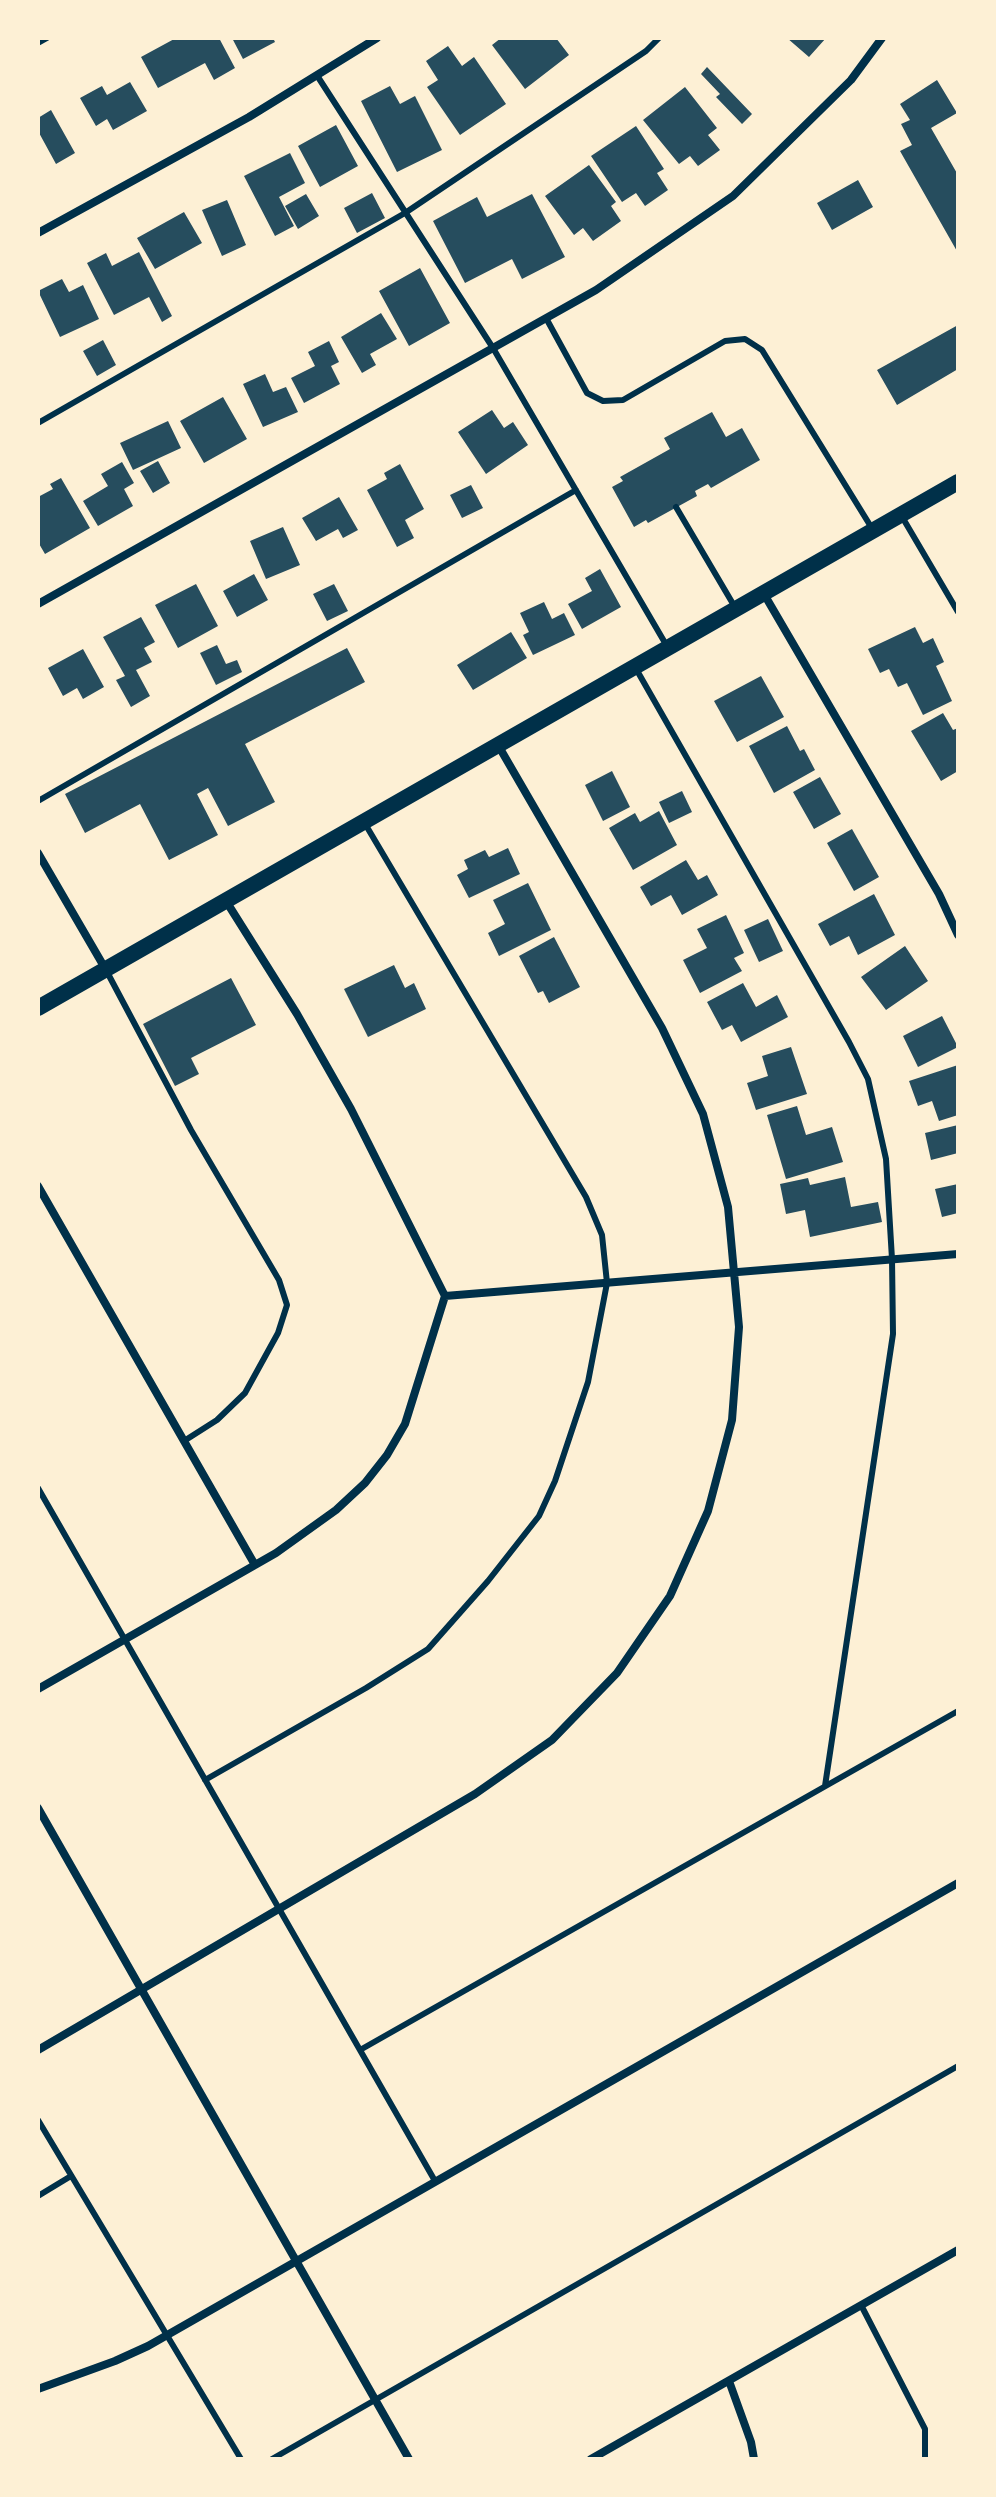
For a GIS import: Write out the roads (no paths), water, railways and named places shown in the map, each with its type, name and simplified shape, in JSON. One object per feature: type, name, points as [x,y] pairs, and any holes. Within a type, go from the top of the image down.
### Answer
[{"type":"main road","points":[[38,1008],[958,482]]},
{"type":"street","points":[[38,233],[249,117],[377,38]]},
{"type":"street","points":[[38,604],[596,290],[733,196],[851,80],[882,38]]},
{"type":"street","points":[[763,593],[939,894],[958,935]]},
{"type":"street","points":[[38,2050],[475,1794],[552,1740],[617,1673],[670,1596],[708,1511],[732,1420],[739,1327],[728,1207],[703,1114],[662,1028],[498,745]]},
{"type":"street","points":[[38,853],[106,970]]},
{"type":"street","points":[[38,1689],[255,1565],[336,1510],[365,1483],[387,1455],[405,1424],[445,1296],[351,1109],[297,1014],[226,901]]},
{"type":"street","points":[[38,1186],[255,1565]]},
{"type":"street","points":[[445,1296],[958,1254]]},
{"type":"street","points":[[38,1808],[409,2459]]},
{"type":"street","points":[[38,2389],[115,2361],[165,2336],[958,1883]]},
{"type":"street","points":[[591,2459],[958,2250]]},
{"type":"street","points":[[729,2381],[754,2459]]},
{"type":"lane","points":[[38,43],[47,38]]},
{"type":"lane","points":[[38,423],[405,213],[646,51],[659,38]]},
{"type":"lane","points":[[318,77],[493,348],[668,648]]},
{"type":"lane","points":[[546,318],[587,393],[603,401],[623,400],[725,341],[745,339],[762,350],[873,530]]},
{"type":"lane","points":[[38,801],[576,490]]},
{"type":"lane","points":[[676,507],[736,609]]},
{"type":"lane","points":[[900,515],[958,612]]},
{"type":"lane","points":[[635,667],[868,1079],[886,1159],[893,1334],[825,1786]]},
{"type":"lane","points":[[205,1780],[428,1649],[488,1581],[539,1516],[555,1481],[588,1382],[607,1283],[602,1235],[586,1197],[364,822]]},
{"type":"lane","points":[[106,970],[191,1130],[279,1280],[287,1305],[278,1333],[245,1393],[217,1420],[184,1441]]},
{"type":"lane","points":[[38,1488],[435,2181]]},
{"type":"lane","points":[[360,2050],[958,1711]]},
{"type":"lane","points":[[272,2459],[958,2066]]},
{"type":"lane","points":[[38,2120],[241,2459]]},
{"type":"lane","points":[[38,2196],[71,2176]]},
{"type":"lane","points":[[861,2305],[925,2429],[925,2459]]}]
